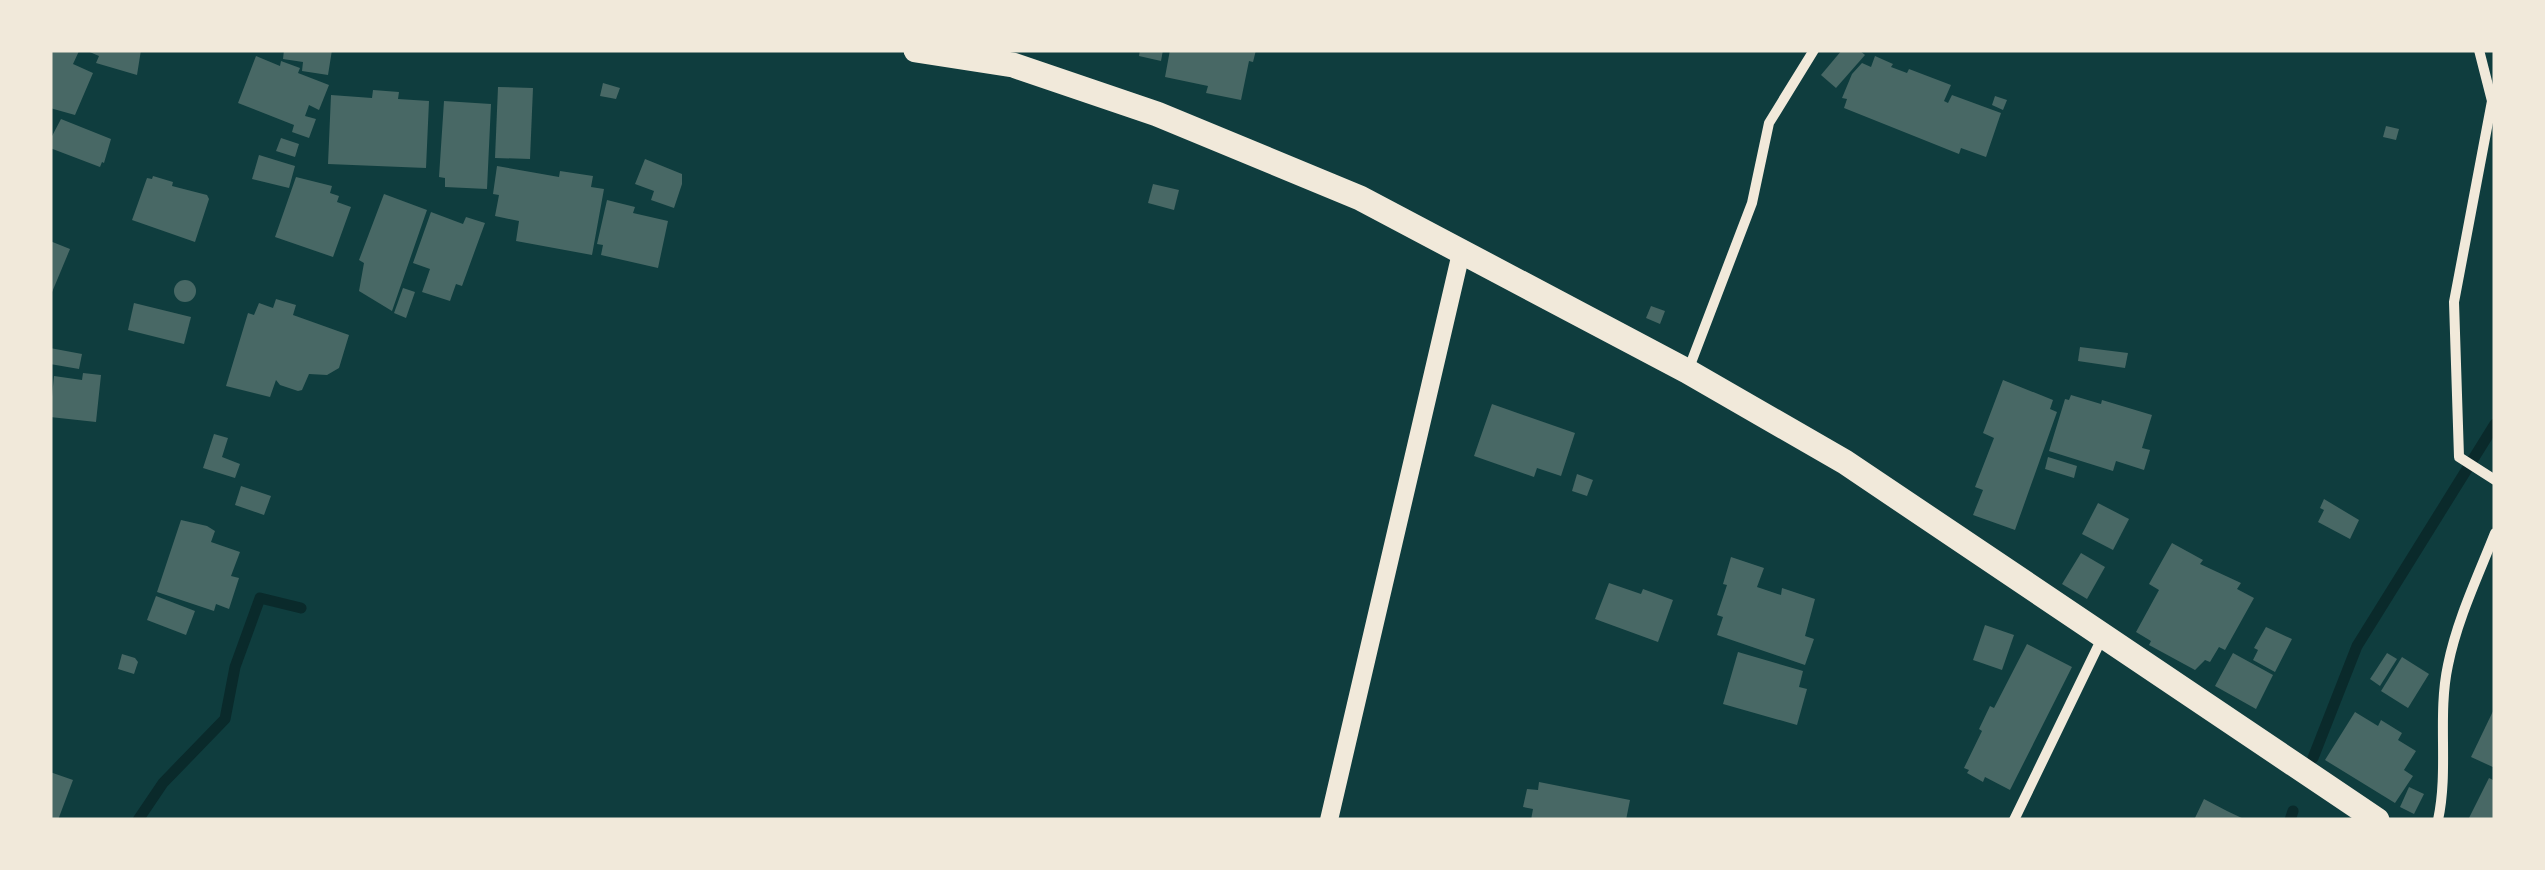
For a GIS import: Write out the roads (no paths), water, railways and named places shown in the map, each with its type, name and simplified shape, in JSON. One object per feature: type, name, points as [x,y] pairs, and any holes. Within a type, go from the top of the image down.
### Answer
[{"type":"main road","points":[[916,50],[1013,65],[1157,114],[1360,198],[1687,371],[1845,462],[2377,820]]},
{"type":"street","points":[[1687,371],[1752,203],[1769,123],[1814,50]]},
{"type":"street","points":[[2478,50],[2492,101],[2454,302],[2459,456],[2495,480]]},
{"type":"street","points":[[1329,820],[1462,254]]},
{"type":"street","points":[[2438,820],[2445,788],[2444,699],[2448,665],[2495,533]]},
{"type":"street","points":[[2014,820],[2103,635]]},
{"type":"waterway","points":[[2313,758],[2357,646],[2495,424]]},
{"type":"waterway","points":[[138,820],[163,783],[225,719],[235,667],[260,598],[301,608]]},
{"type":"waterway","points":[[2290,820],[2293,811]]}]
